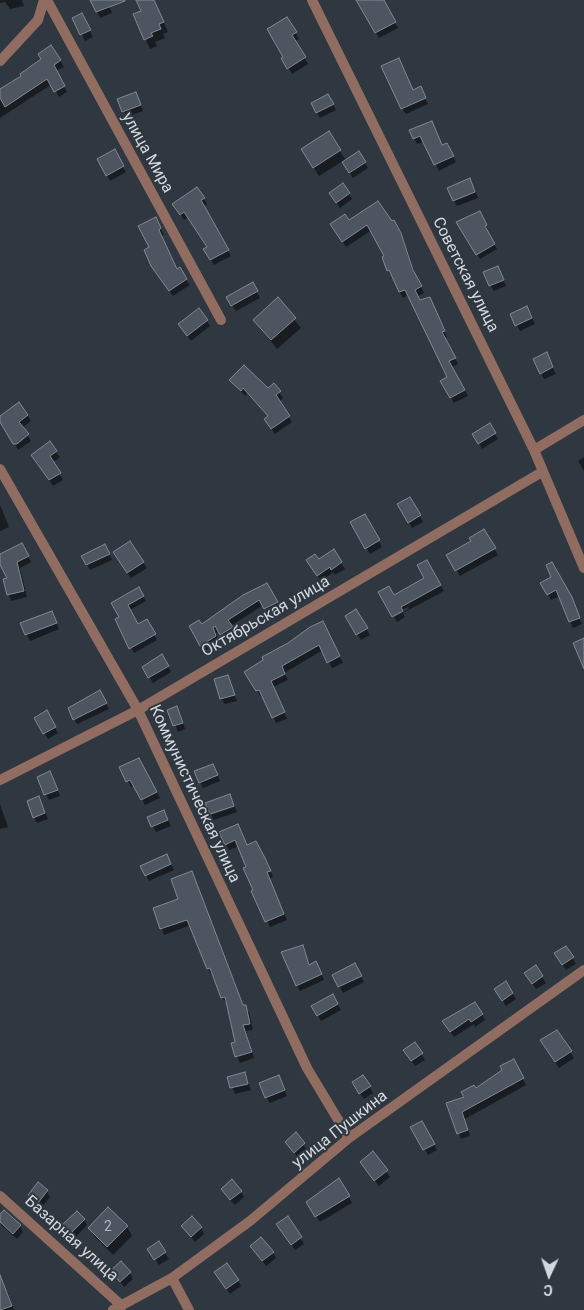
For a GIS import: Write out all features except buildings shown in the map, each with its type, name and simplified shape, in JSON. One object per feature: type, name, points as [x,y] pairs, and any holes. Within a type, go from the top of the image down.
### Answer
[{"type":"street","name":"улица Мира","points":[[0,61],[38,20],[46,0]]},
{"type":"street","name":"улица Мира","points":[[46,0],[221,320]]},
{"type":"street","name":"Советская улица","points":[[312,0],[534,450],[584,568]]},
{"type":"street","points":[[534,450],[584,420]]},
{"type":"street","name":"Коммунистическая улица","points":[[0,469],[138,710],[307,1068],[349,1138]]},
{"type":"street","name":"Октябрьская улица","points":[[0,780],[138,710],[542,472]]},
{"type":"street","name":"улица Пушкина","points":[[117,1308],[172,1278],[250,1221],[349,1138],[584,970]]},
{"type":"street","name":"Базарная улица","points":[[0,1196],[117,1308]]},
{"type":"street","points":[[172,1278],[189,1310]]}]
